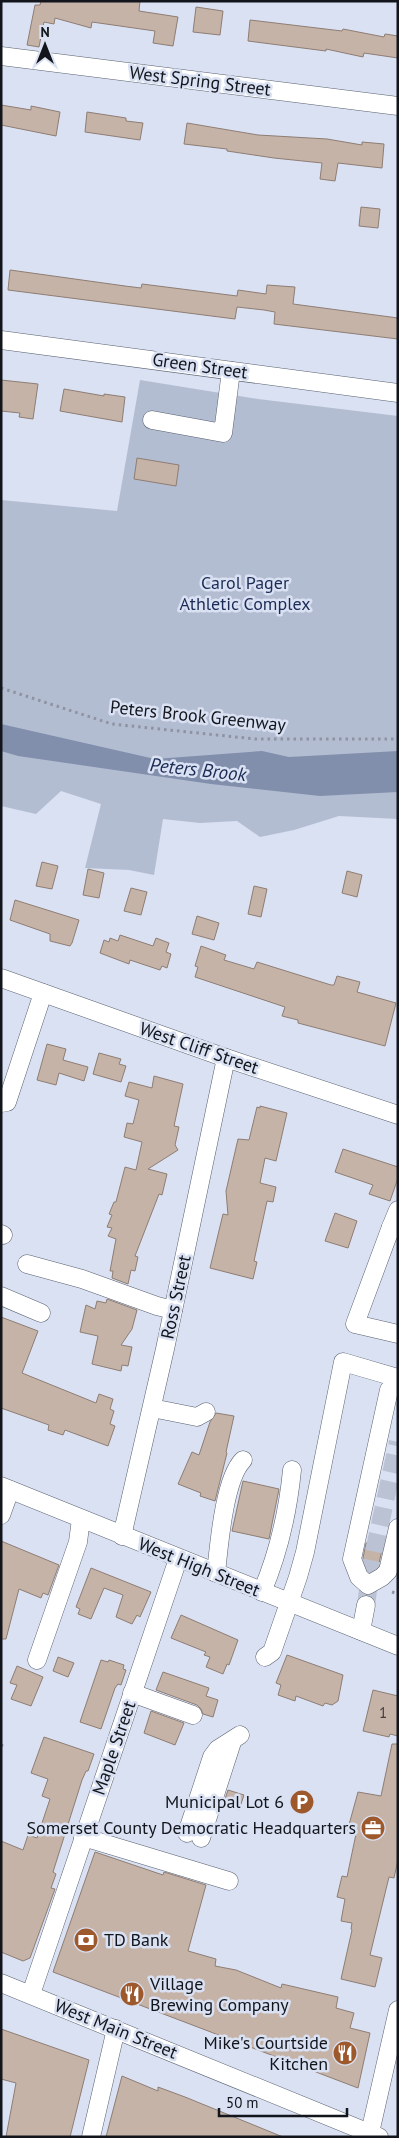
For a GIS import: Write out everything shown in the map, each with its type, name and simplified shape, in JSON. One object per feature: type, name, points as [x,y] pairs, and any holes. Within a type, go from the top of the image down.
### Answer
[{"type":"street","name":"West Spring Street","points":[[1,56],[398,106]]},
{"type":"street","name":"Green Street","points":[[1,340],[398,393]]},
{"type":"street","points":[[152,420],[223,433],[231,371]]},
{"type":"street","name":"West Cliff Street","points":[[1,978],[226,1058],[398,1115]]},
{"type":"street","points":[[1,1103],[7,1102],[43,993]]},
{"type":"street","name":"Ross Street","points":[[122,1536],[152,1408],[226,1058]]},
{"type":"street","points":[[398,1210],[394,1228],[355,1324],[398,1334]]},
{"type":"street","points":[[27,1264],[82,1279],[173,1310]]},
{"type":"street","points":[[1,1296],[41,1313]]},
{"type":"street","points":[[265,1657],[272,1652],[305,1552],[343,1362],[398,1379],[389,1390],[352,1559],[359,1577],[368,1585],[382,1577],[388,1570],[398,1528]]},
{"type":"street","points":[[152,1408],[196,1417],[206,1412]]},
{"type":"street","points":[[216,1573],[220,1531],[234,1473],[244,1460]]},
{"type":"street","points":[[262,1592],[274,1558],[290,1493],[292,1470]]},
{"type":"street","points":[[1,1515],[6,1488]]},
{"type":"street","name":"West High Street","points":[[6,1488],[178,1559],[398,1646]]},
{"type":"street","points":[[37,1660],[78,1542],[81,1519]]},
{"type":"street","name":"Maple Street","points":[[31,1994],[178,1559]]},
{"type":"street","points":[[361,1631],[366,1606]]},
{"type":"street","points":[[132,1693],[193,1715]]},
{"type":"street","points":[[194,1835],[212,1757],[218,1749],[236,1738]]},
{"type":"street","points":[[83,1837],[229,1881]]},
{"type":"street","name":"West Main Street","points":[[1,1983],[372,2135]]},
{"type":"street","points":[[372,2135],[398,2010]]},
{"type":"street","points":[[91,2137],[116,2029]]},
{"type":"path","name":"Peters Brook Greenway","points":[[1,688],[112,724],[254,739],[398,739]]},
{"type":"path","points":[[392,1592],[398,1594]]},
{"type":"green space","name":"Carol Pager Athletic Complex","points":[[140,380],[258,399],[398,416],[398,819],[339,816],[294,830],[260,837],[237,821],[200,823],[163,819],[154,875],[129,870],[85,868],[101,804],[61,791],[36,814],[1,806],[1,500],[117,511]]},
{"type":"water","name":"Peters Brook","points":[[1,724],[155,759],[262,751],[289,757],[398,751],[398,792],[320,796],[211,784],[18,756],[1,751]]},
{"type":"building","points":[[41,1],[140,1],[139,11],[178,17],[173,46],[153,43],[155,31],[92,22],[91,28],[55,18],[54,24],[44,22],[39,47],[27,45],[35,5],[40,5]]},
{"type":"building","points":[[196,7],[223,11],[220,35],[193,32]]},
{"type":"building","points":[[250,20],[342,31],[343,29],[384,37],[385,34],[398,36],[398,58],[364,53],[363,57],[326,49],[326,51],[248,41]]},
{"type":"building","points":[[1,105],[31,110],[31,106],[60,112],[56,136],[1,125]]},
{"type":"building","points":[[87,112],[126,118],[126,121],[143,123],[140,140],[85,132]]},
{"type":"building","points":[[187,123],[258,135],[327,139],[362,145],[362,142],[384,144],[382,168],[338,163],[335,181],[320,179],[322,163],[274,158],[227,151],[227,149],[184,144]]},
{"type":"building","points":[[361,207],[380,209],[378,228],[359,226]]},
{"type":"building","points":[[10,270],[141,288],[142,284],[237,296],[238,290],[266,294],[267,285],[295,287],[293,304],[398,318],[398,339],[274,324],[275,312],[264,310],[237,307],[235,319],[8,290]]},
{"type":"building","points":[[1,380],[38,384],[33,419],[19,417],[20,413],[1,411]]},
{"type":"building","points":[[64,389],[104,396],[104,394],[125,397],[122,422],[60,411]]},
{"type":"building","points":[[137,458],[179,465],[176,486],[134,479]]},
{"type":"building","points":[[42,862],[58,866],[52,889],[36,886]]},
{"type":"building","points":[[88,869],[104,873],[99,898],[83,895]]},
{"type":"building","points":[[347,871],[362,875],[357,897],[342,893]]},
{"type":"building","points":[[254,886],[267,889],[261,917],[248,914]]},
{"type":"building","points":[[131,888],[147,892],[141,915],[124,911]]},
{"type":"building","points":[[15,900],[79,920],[70,946],[50,941],[50,934],[10,920]]},
{"type":"building","points":[[197,916],[219,923],[214,940],[192,934]]},
{"type":"building","points":[[120,935],[153,946],[156,938],[169,943],[166,952],[171,954],[167,968],[162,966],[160,970],[130,960],[129,964],[100,953],[104,940],[109,942],[110,938],[118,941]]},
{"type":"building","points":[[201,946],[226,955],[224,960],[254,969],[257,962],[331,985],[334,985],[337,976],[360,982],[357,992],[396,1003],[385,1046],[298,1023],[298,1020],[282,1016],[285,1007],[195,977],[198,967],[195,966]]},
{"type":"building","points":[[47,1044],[66,1049],[63,1060],[88,1067],[84,1081],[59,1073],[56,1085],[37,1080]]},
{"type":"building","points":[[99,1053],[121,1059],[119,1064],[126,1066],[121,1082],[93,1074]]},
{"type":"building","points":[[154,1076],[183,1084],[174,1126],[179,1127],[175,1145],[178,1150],[148,1169],[167,1174],[162,1195],[159,1194],[135,1256],[138,1257],[135,1271],[131,1270],[128,1284],[112,1278],[113,1271],[110,1271],[116,1239],[108,1236],[112,1228],[107,1227],[112,1215],[109,1214],[114,1202],[116,1202],[125,1167],[136,1170],[142,1142],[124,1137],[127,1123],[133,1124],[139,1100],[125,1096],[129,1082],[152,1088]]},
{"type":"building","points":[[260,1106],[287,1113],[276,1161],[265,1158],[260,1183],[276,1187],[273,1202],[267,1201],[254,1261],[257,1262],[253,1279],[210,1268],[223,1214],[228,1215],[226,1191],[238,1139],[249,1140],[257,1107],[260,1108]]},
{"type":"building","points":[[343,1149],[398,1167],[398,1178],[390,1201],[369,1194],[373,1185],[335,1172]]},
{"type":"building","points":[[335,1213],[357,1221],[348,1248],[325,1241]]},
{"type":"building","points":[[107,1299],[137,1310],[132,1329],[121,1345],[132,1347],[128,1366],[122,1365],[121,1371],[92,1364],[98,1336],[80,1332],[86,1305],[95,1309],[97,1301],[106,1303]]},
{"type":"building","points":[[1,1317],[38,1331],[22,1373],[96,1403],[99,1394],[113,1399],[110,1409],[114,1411],[110,1424],[115,1426],[108,1446],[65,1430],[63,1435],[48,1430],[49,1425],[1,1408]]},
{"type":"building","points":[[216,1413],[234,1416],[215,1501],[200,1496],[201,1493],[178,1484],[192,1452],[199,1455],[210,1422]]},
{"type":"building","points":[[243,1481],[279,1489],[269,1539],[232,1531]]},
{"type":"building","points":[[1,1541],[59,1565],[48,1595],[43,1593],[41,1598],[19,1589],[6,1639],[1,1639]]},
{"type":"building","points":[[384,1542],[379,1563],[365,1564],[363,1558],[366,1543]]},
{"type":"building","points":[[91,1568],[151,1592],[140,1617],[137,1615],[132,1624],[116,1617],[123,1595],[104,1588],[91,1619],[78,1614],[80,1609],[76,1607]]},
{"type":"building","points":[[181,1615],[238,1640],[229,1665],[227,1664],[223,1674],[206,1667],[210,1657],[204,1655],[206,1652],[171,1638]]},
{"type":"building","points":[[287,1655],[343,1675],[338,1701],[332,1705],[325,1703],[323,1706],[296,1696],[295,1701],[278,1695],[281,1685],[276,1683]]},
{"type":"building","points":[[58,1657],[74,1663],[68,1677],[53,1671]]},
{"type":"building","points":[[101,1660],[108,1662],[109,1660],[124,1665],[123,1669],[126,1670],[121,1685],[118,1684],[115,1688],[101,1729],[80,1722]]},
{"type":"building","points":[[17,1666],[43,1677],[31,1706],[11,1699],[17,1685],[10,1683]]},
{"type":"building","points":[[163,1672],[209,1688],[206,1696],[218,1700],[213,1717],[203,1714],[197,1705],[156,1690]]},
{"type":"building","points":[[373,1690],[398,1696],[398,1736],[390,1734],[389,1737],[363,1731]]},
{"type":"building","points":[[151,1711],[184,1723],[175,1745],[144,1733]]},
{"type":"building","points":[[44,1737],[94,1754],[88,1771],[86,1771],[82,1780],[53,1872],[56,1874],[51,1888],[55,1889],[30,1958],[23,1961],[1,1952],[1,1841],[23,1850],[28,1835],[37,1838],[50,1799],[42,1796],[48,1779],[31,1773]]},
{"type":"building","points":[[392,1744],[398,1744],[398,1860],[394,1878],[389,1877],[370,1955],[382,1958],[375,1987],[341,1979],[352,1923],[341,1921],[345,1899],[337,1897],[342,1876],[347,1877],[356,1834],[347,1832],[358,1792],[381,1796]]},
{"type":"building","points":[[228,1790],[244,1795],[239,1810],[223,1805]]},
{"type":"building","points":[[95,1852],[163,1875],[164,1872],[206,1885],[188,1951],[216,1959],[215,1966],[236,1970],[281,1988],[282,1984],[338,1997],[336,2008],[354,2013],[350,2028],[370,2033],[358,2088],[53,1972]]},
{"type":"building","points":[[1,2029],[89,2060],[70,2137],[6,2137],[16,2083],[1,2079]]},
{"type":"building","points":[[122,2076],[158,2091],[158,2087],[185,2097],[283,2137],[106,2137]]},
{"type":"tunnel","points":[[366,1605],[372,1561],[398,1442]]},
{"type":"place","name":"Municipal Lot 6","points":[[302,1802]]},
{"type":"place","name":"Somerset County Democratic Headquarters","points":[[373,1828]]},
{"type":"place","name":"TD Bank","points":[[86,1940]]},
{"type":"place","name":"Village Brewing Company","points":[[132,1994]]},
{"type":"place","name":"Mike's Courtside Kitchen","points":[[345,2053]]}]
